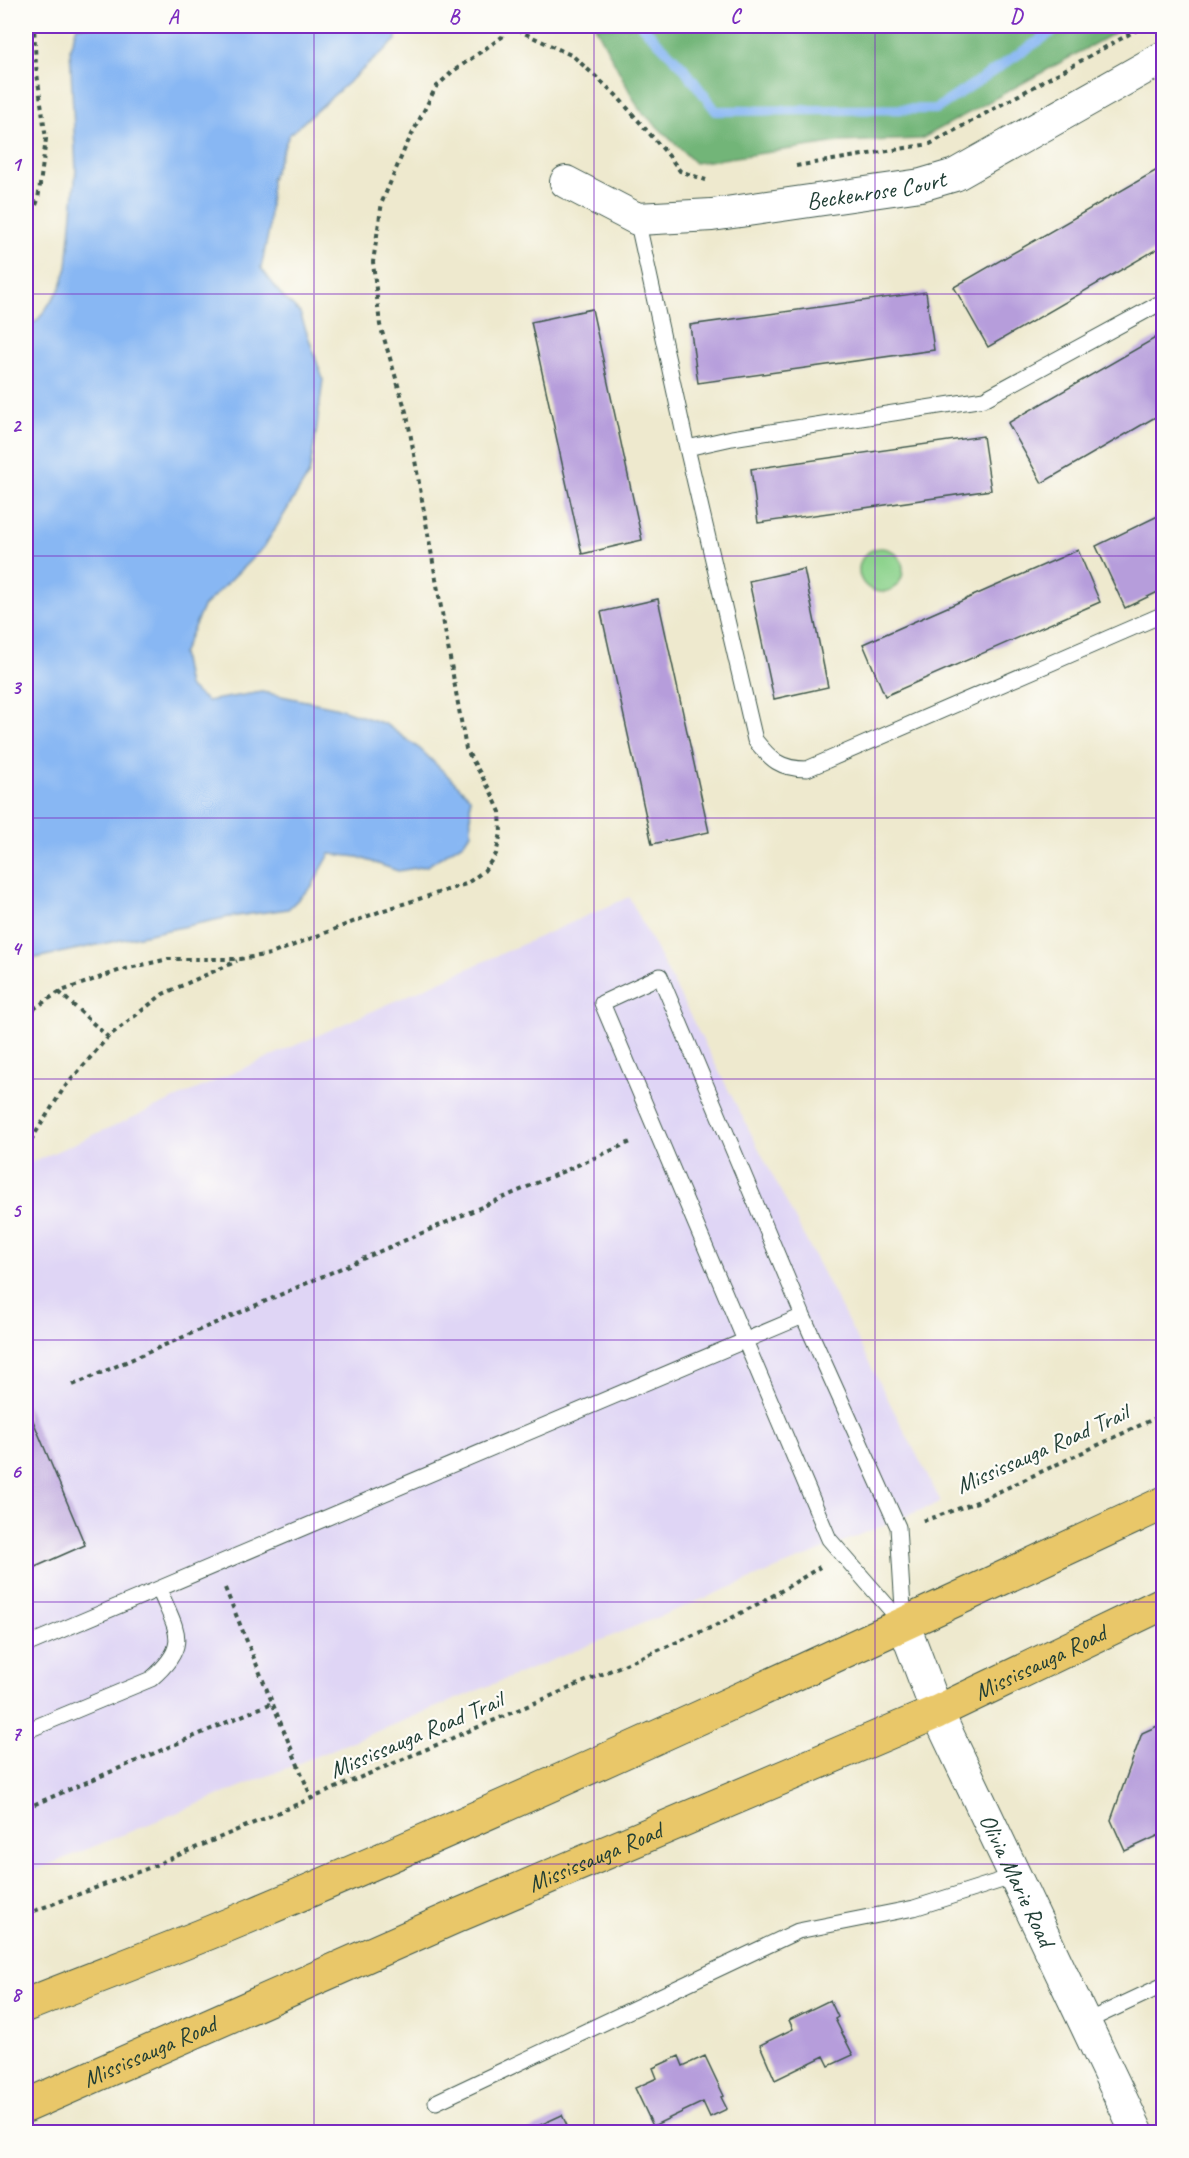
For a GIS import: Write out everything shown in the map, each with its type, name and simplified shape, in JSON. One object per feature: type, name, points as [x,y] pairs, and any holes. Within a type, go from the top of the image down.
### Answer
[{"type":"main road","points":[[26,2005],[251,1916],[592,1766],[904,1625],[1164,1503]]},
{"type":"main road","name":"Mississauga Road","points":[[26,2106],[459,1915],[937,1712],[1164,1603]]},
{"type":"street","name":"Beckenrose Court","points":[[638,219],[712,215],[921,185],[955,175],[1164,57]]},
{"type":"street","points":[[566,182],[638,219]]},
{"type":"street","name":"Olivia Marie Road","points":[[904,1625],[937,1712],[1137,2133]]},
{"type":"lane","points":[[638,219],[687,448],[755,740],[769,758],[790,769],[807,769],[1164,614]]},
{"type":"lane","points":[[687,448],[732,438],[984,399],[1164,300]]},
{"type":"lane","points":[[660,976],[803,1316],[898,1527],[904,1625],[829,1539],[602,1003],[660,976]]},
{"type":"lane","points":[[26,1645],[803,1316]]},
{"type":"lane","points":[[26,1731],[152,1680],[165,1668],[175,1653],[179,1635],[159,1589]]},
{"type":"lane","points":[[436,2102],[798,1931],[914,1908],[1015,1876]]},
{"type":"lane","points":[[1085,2022],[1164,1985]]},
{"type":"path","points":[[26,230],[38,200],[46,139],[36,66],[34,26]]},
{"type":"path","points":[[26,1014],[59,992],[121,970],[168,959],[240,959],[271,954],[381,911],[466,884],[484,871],[496,854],[501,833],[500,812],[466,749],[407,415],[381,325],[373,262],[382,202],[405,148],[436,87],[452,72],[502,37],[507,26],[573,56],[616,95],[680,171],[714,181]]},
{"type":"path","points":[[795,166],[930,144],[1144,26]]},
{"type":"path","points":[[26,1148],[64,1088],[108,1037],[163,994],[240,959]]},
{"type":"path","points":[[59,992],[108,1037]]},
{"type":"path","points":[[73,1385],[656,1131]]},
{"type":"path","name":"Mississauga Road Trail","points":[[935,1515],[977,1502],[1164,1414]]},
{"type":"path","points":[[215,1565],[312,1799]]},
{"type":"path","name":"Mississauga Road Trail","points":[[26,1914],[146,1869],[724,1622],[776,1594],[813,1570]]},
{"type":"path","points":[[26,1808],[272,1703]]},
{"type":"shaded area","points":[[629,897],[941,1502],[26,1874],[26,1165]]},
{"type":"green space","points":[[595,26],[1127,26],[921,139],[839,142],[695,163],[639,109]]},
{"type":"green space","points":[[881,548],[897,554],[903,570],[897,586],[881,592],[865,586],[859,570],[865,554]]},
{"type":"water","points":[[77,26],[397,26],[396,40],[289,135],[271,180],[269,230],[261,268],[282,296],[300,313],[323,379],[309,474],[264,547],[203,607],[182,654],[188,686],[207,701],[262,692],[335,707],[385,724],[420,749],[470,797],[471,833],[463,843],[427,866],[398,871],[358,857],[330,854],[312,886],[288,909],[229,917],[26,960],[26,326],[37,321],[60,289],[67,267],[76,170],[70,48]]},
{"type":"building","points":[[1157,170],[1164,181],[1164,245],[988,347],[954,287]]},
{"type":"building","points":[[926,292],[934,350],[698,383],[690,325]]},
{"type":"building","points":[[592,309],[642,540],[582,554],[531,322]]},
{"type":"building","points":[[1164,333],[1164,412],[1042,483],[1008,423]]},
{"type":"building","points":[[983,436],[991,490],[758,523],[751,469]]},
{"type":"building","points":[[1164,513],[1164,589],[1125,608],[1096,546]]},
{"type":"building","points":[[1078,550],[1100,602],[885,696],[863,644]]},
{"type":"building","points":[[804,569],[828,687],[774,699],[749,581]]},
{"type":"building","points":[[658,599],[709,832],[652,844],[601,612]]},
{"type":"building","points":[[26,1404],[85,1545],[26,1571]]},
{"type":"building","points":[[1164,1723],[1164,1833],[1125,1851],[1111,1820],[1142,1733]]},
{"type":"building","points":[[830,2000],[838,2017],[835,2019],[853,2055],[829,2066],[824,2056],[775,2080],[760,2045],[793,2029],[789,2020]]},
{"type":"building","points":[[679,2056],[683,2066],[705,2056],[724,2096],[721,2097],[727,2109],[710,2117],[703,2102],[653,2126],[635,2088],[657,2078],[653,2068]]},
{"type":"building","points":[[562,2115],[570,2132],[530,2132],[529,2130]]},
{"type":"waterway","points":[[642,26],[683,67],[716,111],[936,109],[1061,26]]}]
